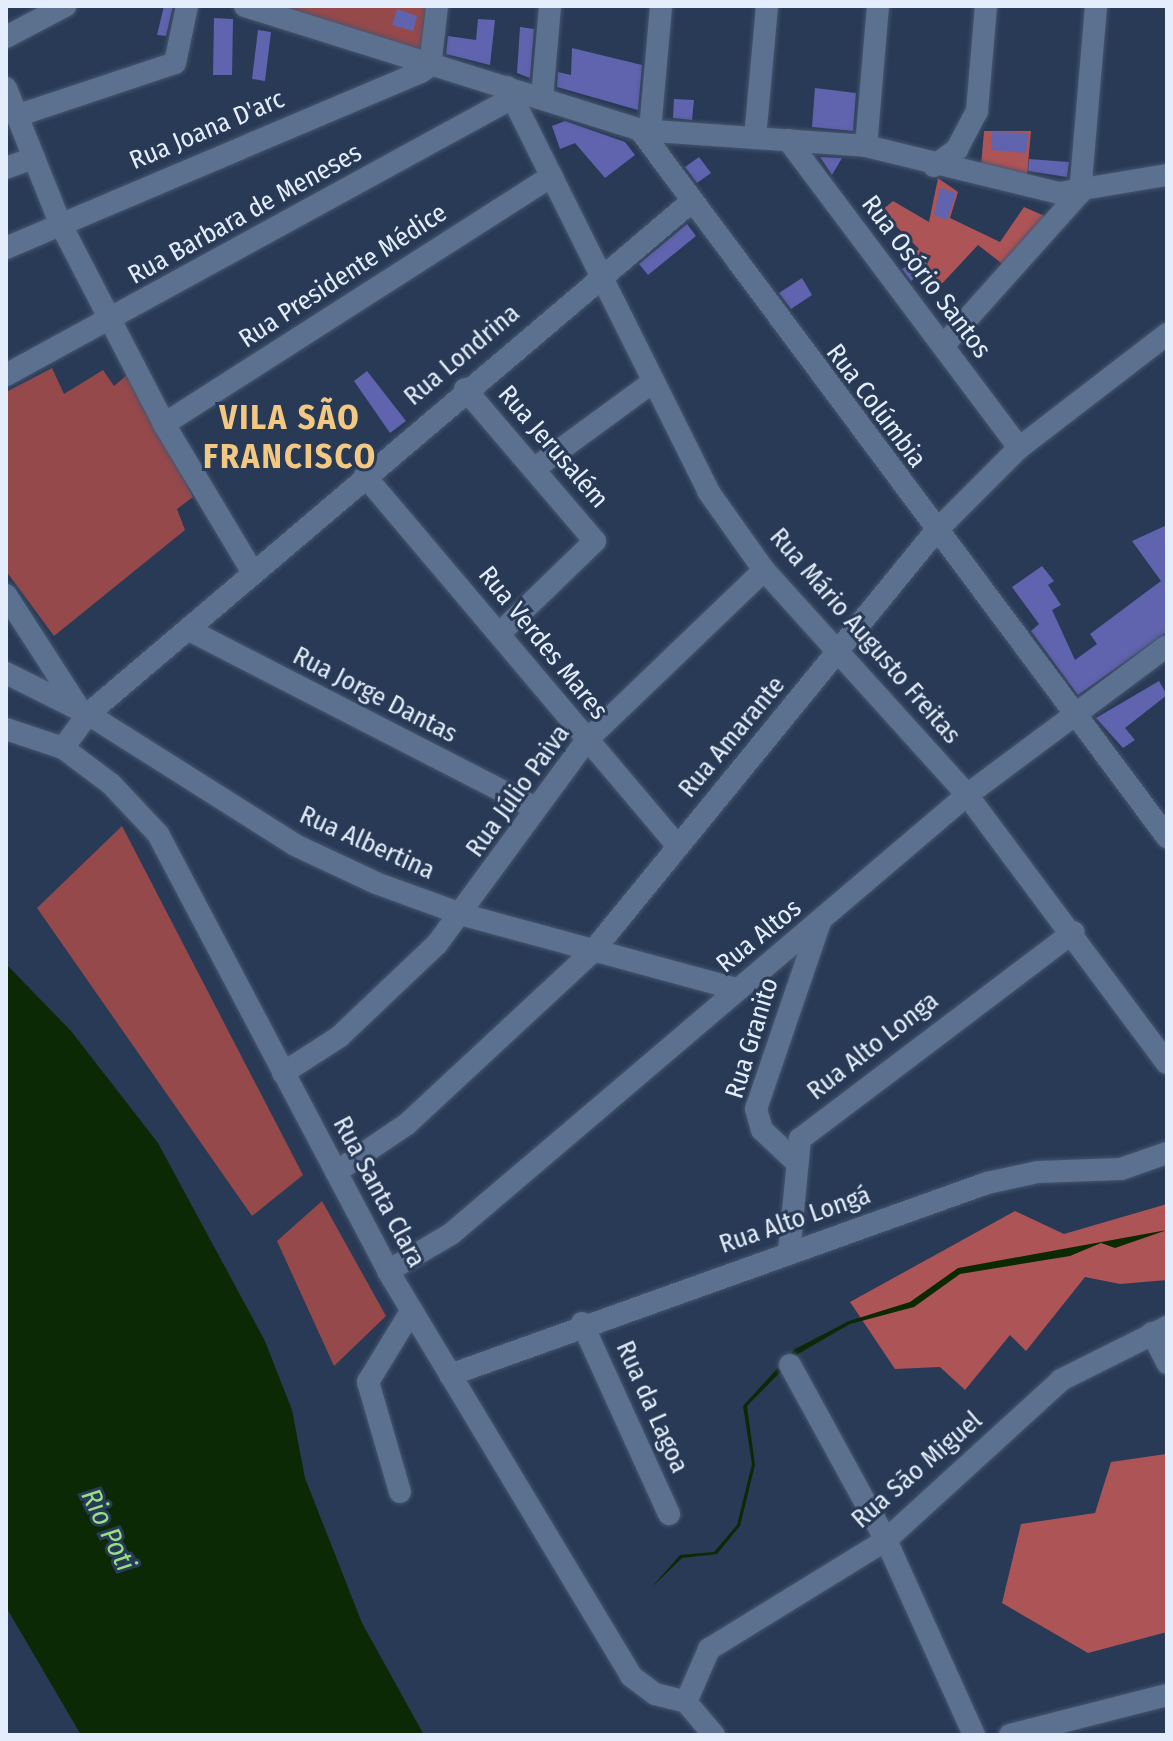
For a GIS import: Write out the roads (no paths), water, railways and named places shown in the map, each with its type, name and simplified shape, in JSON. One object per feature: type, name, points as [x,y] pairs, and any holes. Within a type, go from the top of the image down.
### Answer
[{"type":"street","points":[[6,37],[65,6]]},
{"type":"street","points":[[22,114],[175,63],[187,6]]},
{"type":"street","points":[[245,6],[508,93],[542,98],[645,130],[866,146],[934,166],[1080,193],[1167,175]]},
{"type":"street","points":[[430,66],[437,6]]},
{"type":"street","points":[[542,98],[550,6]]},
{"type":"street","points":[[645,130],[661,6]]},
{"type":"street","points":[[755,138],[767,6]]},
{"type":"street","points":[[866,146],[878,6]]},
{"type":"street","points":[[934,166],[957,149],[977,111],[986,6]]},
{"type":"street","points":[[943,346],[1080,193],[1096,6]]},
{"type":"street","name":"Rua Joana D'arc","points":[[6,248],[430,66]]},
{"type":"street","points":[[6,88],[22,114],[34,158],[60,223],[164,424],[253,573]]},
{"type":"street","name":"Rua Mário Augusto Freitas","points":[[508,93],[603,273],[708,491],[764,570],[967,795],[1074,932],[1167,1063]]},
{"type":"street","name":"Rua Barbara de Meneses","points":[[6,375],[111,321],[508,93]]},
{"type":"street","name":"Rua Colúmbia","points":[[645,130],[690,203],[1167,837]]},
{"type":"street","name":"Rua Osório Santos","points":[[788,140],[1019,448]]},
{"type":"street","points":[[6,168],[34,158]]},
{"type":"street","name":"Rua Presidente Médice","points":[[164,424],[552,176]]},
{"type":"street","name":"Rua Londrina","points":[[63,748],[84,712],[189,630],[465,389],[690,203]]},
{"type":"street","name":"Rua Amarante","points":[[336,1172],[407,1124],[593,951],[935,532],[1019,448],[1167,334]]},
{"type":"street","points":[[534,469],[653,382]]},
{"type":"street","name":"Rua Jerusalém","points":[[465,389],[595,544],[501,632]]},
{"type":"street","name":"Rua Verdes Mares","points":[[365,476],[501,632],[587,740],[678,846]]},
{"type":"street","name":"Rua Júlio Paiva","points":[[283,1073],[348,1029],[464,915],[536,808],[587,740],[764,570]]},
{"type":"street","points":[[6,595],[84,712]]},
{"type":"street","name":"Rua Jorge Dantas","points":[[189,630],[536,808]]},
{"type":"street","name":"Rua Altos","points":[[388,1271],[451,1234],[967,795],[1073,712],[1167,646]]},
{"type":"street","name":"Rua Albertina","points":[[6,673],[84,712],[295,845],[464,915],[737,989]]},
{"type":"street","name":"Rua Santa Clara","points":[[6,729],[63,748],[120,792],[158,834],[388,1271],[631,1676],[655,1694],[686,1702]]},
{"type":"street","name":"Rua Granito","points":[[793,1159],[762,1130],[756,1109],[820,922]]},
{"type":"street","name":"Rua Alto Longa","points":[[793,1159],[800,1139],[868,1083],[1074,932]]},
{"type":"street","name":"Rua Alto Longá","points":[[450,1375],[582,1323],[1011,1176],[1121,1169],[1167,1153]]},
{"type":"street","points":[[789,1252],[793,1159]]},
{"type":"street","points":[[400,1492],[368,1382],[412,1310]]},
{"type":"street","name":"Rua da Lagoa","points":[[582,1323],[669,1514]]},
{"type":"street","points":[[1159,1330],[1167,1363]]},
{"type":"street","name":"Rua São Miguel","points":[[686,1702],[709,1649],[886,1540],[1061,1380],[1159,1330]]},
{"type":"street","points":[[790,1365],[886,1540],[974,1735]]},
{"type":"street","points":[[1010,1735],[1167,1695]]},
{"type":"street","points":[[686,1702],[714,1735]]},
{"type":"water","name":"Rio Poti","points":[[6,964],[71,1031],[158,1143],[265,1341],[292,1410],[305,1478],[362,1623],[424,1735],[81,1735],[6,1607]]},
{"type":"water","points":[[1167,1230],[1115,1248],[1101,1243],[1070,1256],[960,1274],[914,1307],[850,1324],[798,1354],[747,1406],[755,1465],[740,1526],[717,1554],[682,1558],[652,1587],[680,1555],[714,1552],[737,1525],[752,1464],[743,1406],[795,1349],[849,1321],[910,1302],[958,1268]]},
{"type":"district","name":"VILA SÃO FRANCISCO","points":[[290,436]]}]
